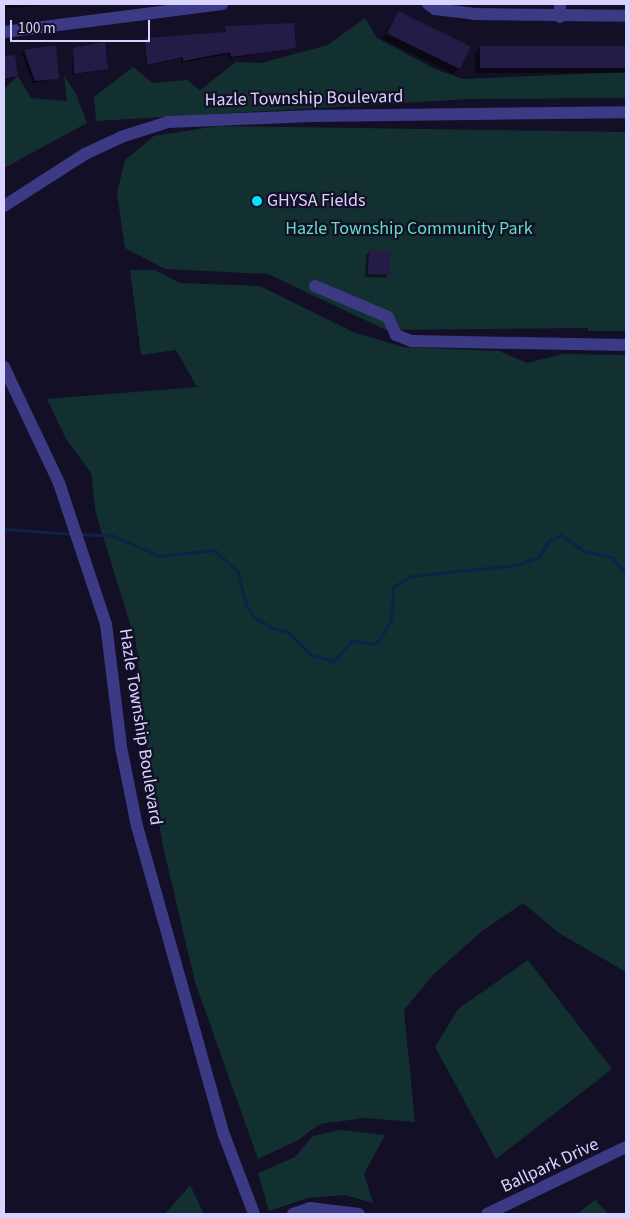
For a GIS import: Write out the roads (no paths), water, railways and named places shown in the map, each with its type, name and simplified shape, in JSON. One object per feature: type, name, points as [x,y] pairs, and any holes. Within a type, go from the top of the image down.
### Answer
[{"type":"street","points":[[4,32],[222,4]]},
{"type":"street","points":[[428,4],[435,9],[473,14],[560,10],[626,16]]},
{"type":"street","name":"Hazle Township Boulevard","points":[[4,206],[85,154],[121,137],[168,122],[321,115],[626,112]]},
{"type":"street","points":[[315,286],[388,317],[396,335],[412,341],[626,345]]},
{"type":"street","name":"Hazle Township Boulevard","points":[[4,367],[59,483],[106,624],[121,747],[137,826],[221,1126],[254,1214]]},
{"type":"street","name":"Ballpark Drive","points":[[487,1214],[626,1147]]},
{"type":"street","points":[[293,1214],[310,1208],[358,1214]]},
{"type":"waterway","points":[[4,529],[73,534]]},
{"type":"waterway","points":[[80,534],[114,536],[160,556],[215,550],[238,572],[247,606],[255,617],[272,628],[288,632],[312,655],[334,661],[352,640],[371,644],[379,641],[391,619],[393,587],[411,576],[517,565],[539,557],[549,541],[561,535],[584,551],[612,557],[626,574]]},
{"type":"place","name":"GHYSA Fields","points":[[257,201]]},
{"type":"park label","name":"Hazle Township Community Park","points":[[409,229]]}]
